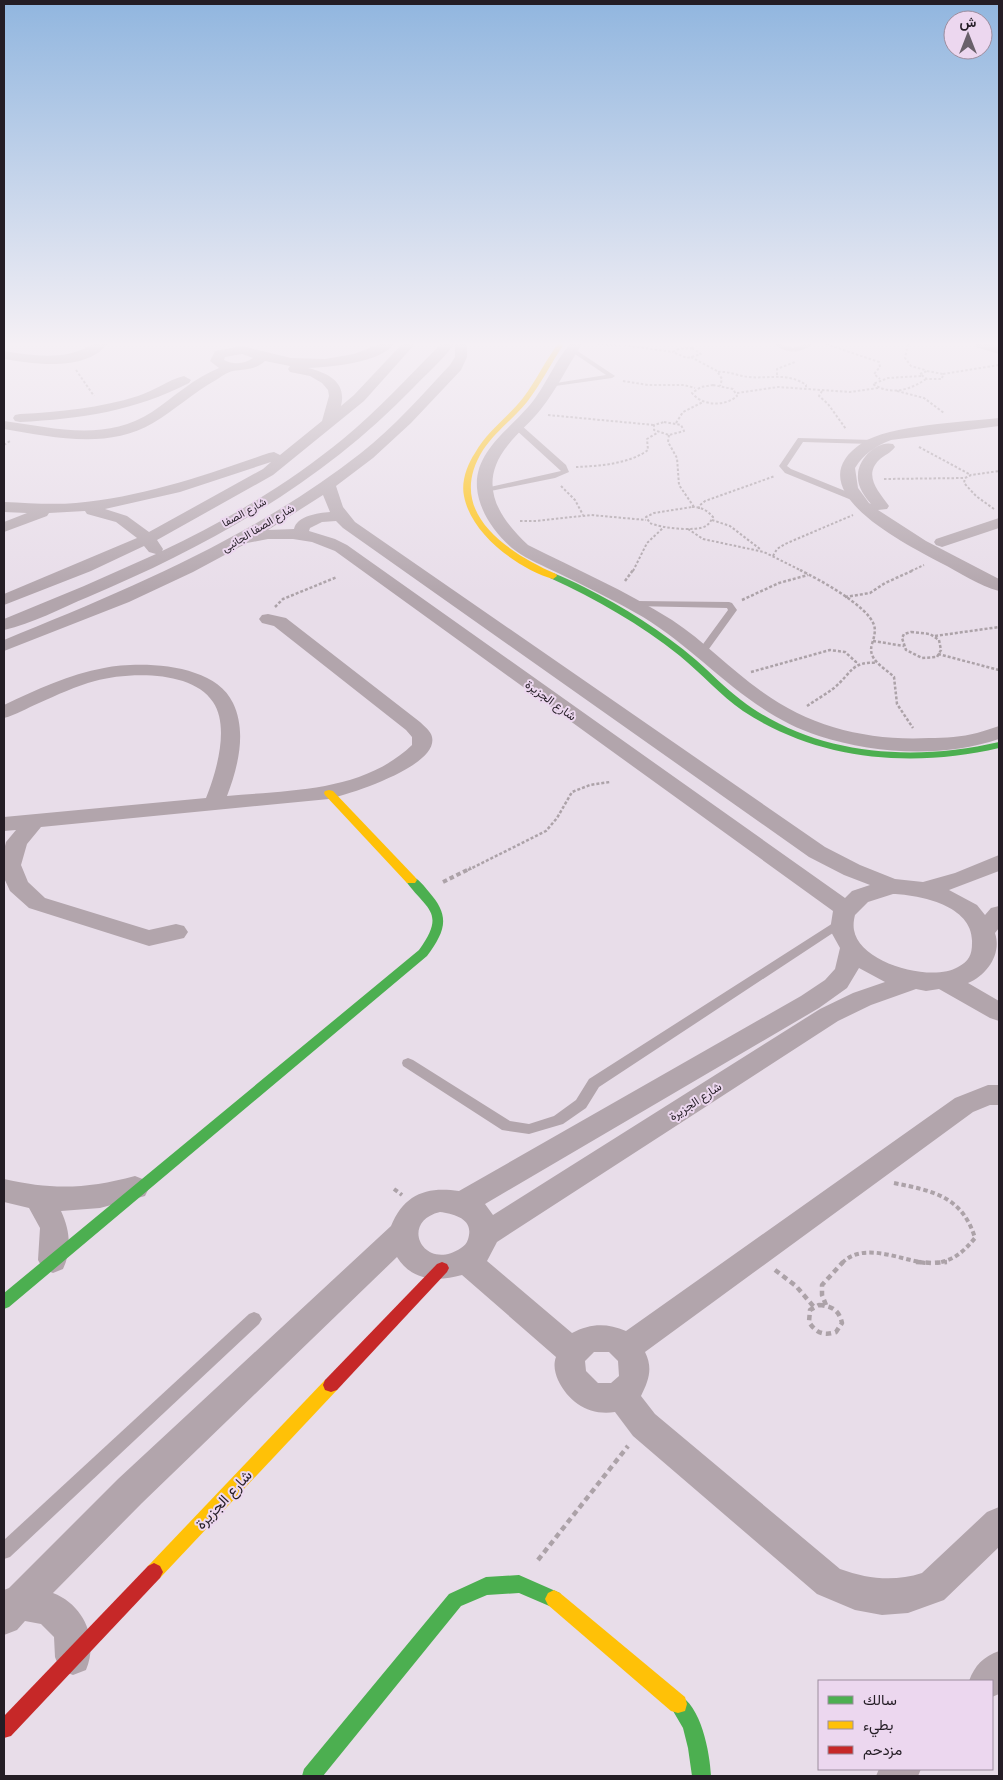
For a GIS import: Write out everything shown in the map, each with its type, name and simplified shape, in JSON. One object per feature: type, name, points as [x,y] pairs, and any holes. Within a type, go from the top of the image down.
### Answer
[{"type":"street","points":[[18,427],[81,436],[106,434],[131,427]]},
{"type":"street","name":"شارع الصفا","points":[[4,600],[147,539],[268,472],[324,427]]},
{"type":"street","name":"شارع الصفا","points":[[4,625],[73,598],[162,557],[257,506],[334,453],[365,427]]},
{"type":"street","name":"شارع الصفا الجانبى","points":[[4,646],[123,598],[188,568],[242,539],[328,485],[368,455],[397,427]]},
{"type":"street","points":[[500,427],[474,458],[468,474],[467,492],[472,510],[546,567],[634,618],[690,659],[730,696],[755,715],[799,735],[844,748],[886,755],[931,756],[963,753],[999,745]]},
{"type":"street","points":[[492,524],[484,491],[484,477],[490,459],[501,444],[518,427]]},
{"type":"street","points":[[962,427],[905,432],[871,442],[860,449],[848,468],[850,488],[862,504],[896,529],[999,573]]},
{"type":"street","points":[[999,430],[906,441],[885,448],[869,461],[864,479],[869,492],[882,507],[999,586]]},
{"type":"street","points":[[4,507],[54,510],[133,500],[183,488],[301,446]]},
{"type":"street","points":[[848,478],[864,479]]},
{"type":"street","points":[[328,485],[331,501],[339,516],[349,525],[817,852],[852,870],[892,886]]},
{"type":"street","points":[[79,508],[102,512],[122,519],[137,528],[162,557]]},
{"type":"street","points":[[4,527],[29,516],[54,510]]},
{"type":"street","points":[[301,534],[302,526],[310,520],[324,516],[339,516]]},
{"type":"street","points":[[943,549],[999,523]]},
{"type":"street","name":"شارع الجزيرة","points":[[242,539],[261,534],[301,534],[328,541],[340,548],[545,696],[843,916]]},
{"type":"street","points":[[546,567],[609,590],[636,604],[703,651],[765,704],[786,716],[823,731],[870,742],[914,745],[977,739],[999,732]]},
{"type":"street","points":[[4,582],[73,598]]},
{"type":"street","points":[[4,824],[329,793],[362,782],[413,756],[422,746],[422,736],[413,726],[272,620]]},
{"type":"street","points":[[4,712],[88,676],[122,670],[155,670],[185,676],[208,687],[224,703],[230,726],[230,750],[225,776],[214,804]]},
{"type":"street","points":[[545,696],[573,682]]},
{"type":"street","points":[[4,1302],[423,953],[436,938],[440,921],[435,905],[329,793]]},
{"type":"street","points":[[35,821],[16,842],[10,865],[18,886],[37,903],[149,938],[176,932]]},
{"type":"street","points":[[926,889],[978,872],[999,862]]},
{"type":"street","points":[[989,943],[975,918],[962,906],[945,896],[926,889],[892,886],[872,889],[855,897],[843,916],[843,936],[851,949],[867,964],[888,975],[912,981],[944,981],[962,976],[976,967],[989,943],[999,914]]},
{"type":"street","points":[[463,1203],[810,1002],[842,980],[850,965],[851,949]]},
{"type":"street","name":"شارع الجزيرة","points":[[484,1236],[829,1015],[862,999],[912,981]]},
{"type":"street","points":[[944,981],[999,1012]]},
{"type":"street","points":[[626,1348],[964,1105],[988,1095],[999,1095]]},
{"type":"street","points":[[4,1191],[39,1199],[81,1200],[107,1196],[141,1187]]},
{"type":"street","points":[[39,1199],[51,1216],[56,1237],[53,1260]]},
{"type":"street","points":[[9,1609],[130,1490],[404,1232],[411,1215],[428,1202],[440,1200],[463,1203],[472,1208],[484,1225],[482,1246],[454,1265],[429,1266],[418,1261],[410,1253],[405,1243],[404,1232]]},
{"type":"street","points":[[454,1265],[573,1353]]},
{"type":"street","name":"شارع الجزيرة","points":[[4,1729],[454,1265]]},
{"type":"street","points":[[597,1338],[613,1340],[626,1348],[634,1359],[636,1372],[631,1385],[621,1394],[610,1398],[597,1398],[585,1393],[576,1385],[570,1375],[569,1364],[573,1353],[583,1342],[597,1338]]},
{"type":"street","points":[[621,1394],[644,1425],[829,1582],[855,1592],[882,1597],[908,1595],[932,1588],[999,1524]]},
{"type":"street","points":[[311,1776],[431,1626],[455,1600],[486,1586],[519,1584],[551,1597],[685,1710],[701,1758],[702,1776]]},
{"type":"street","points":[[9,1609],[41,1605],[60,1615],[71,1633],[73,1657]]},
{"type":"street","points":[[988,1680],[999,1669]]},
{"type":"lane","points":[[484,491],[564,474],[563,467],[518,427]]},
{"type":"lane","points":[[862,504],[788,471],[783,464],[801,440],[871,442]]},
{"type":"lane","points":[[636,604],[723,604],[733,608],[703,651]]},
{"type":"lane","points":[[408,1063],[507,1126],[529,1129],[558,1120],[581,1104],[594,1083],[843,916]]},
{"type":"lane","points":[[4,1551],[254,1319]]},
{"type":"path","points":[[653,427],[657,433],[669,435],[684,430],[682,427]]},
{"type":"path","points":[[844,427],[854,441]]},
{"type":"path","points":[[563,467],[584,467],[637,457],[648,450],[647,439],[657,433]]},
{"type":"path","points":[[669,435],[668,442],[677,458],[680,485],[694,508]]},
{"type":"path","points":[[906,441],[971,475]]},
{"type":"path","points":[[700,508],[701,503],[705,501],[788,471]]},
{"type":"path","points":[[864,479],[965,478],[971,475],[999,471]]},
{"type":"path","points":[[551,478],[575,500],[583,514]]},
{"type":"path","points":[[965,478],[964,483],[968,488],[999,513]]},
{"type":"path","points":[[773,556],[777,549],[785,544],[862,504]]},
{"type":"path","points":[[646,520],[648,515],[652,513],[694,508],[700,508],[708,512],[713,518],[712,520]]},
{"type":"path","points":[[492,524],[509,518],[534,522],[583,514],[626,520],[646,520],[652,525],[688,529],[703,527],[712,520]]},
{"type":"path","points":[[712,520],[730,526],[765,552]]},
{"type":"path","points":[[609,590],[618,586],[631,575],[646,544],[664,527]]},
{"type":"path","points":[[688,529],[694,535],[703,539],[765,552],[809,575],[845,597],[863,611],[873,622],[876,633],[871,650],[878,664],[894,677],[897,704],[906,720],[933,744]]},
{"type":"path","points":[[845,597],[870,593],[943,549]]},
{"type":"path","points":[[733,608],[742,600],[765,588],[809,575]]},
{"type":"path","points":[[272,620],[276,605],[283,599],[337,577]]},
{"type":"path","points":[[935,636],[941,646],[938,654],[933,658],[922,658],[911,654],[904,646],[902,638],[904,634],[919,632],[935,636],[999,627]]},
{"type":"path","points":[[873,641],[904,646]]},
{"type":"path","points":[[732,677],[830,650],[848,653],[855,659],[855,665]]},
{"type":"path","points":[[938,654],[999,670]]},
{"type":"path","points":[[786,716],[829,692],[855,665],[866,662],[878,664]]},
{"type":"path","points":[[423,892],[546,830],[557,818],[572,792],[590,785],[610,782]]},
{"type":"path","points":[[826,1305],[814,1307],[810,1310],[809,1322],[817,1332],[830,1334],[836,1332],[842,1323],[838,1312],[826,1305],[822,1295],[822,1285],[850,1256],[863,1253],[878,1254],[927,1264],[943,1262],[957,1257],[968,1249],[975,1238],[972,1225],[965,1213],[954,1202],[940,1194],[863,1177]]},
{"type":"path","points":[[749,1258],[774,1270],[789,1280],[814,1307]]},
{"type":"path","points":[[519,1584],[644,1425]]},
{"type":"traffic: fast","points":[[553,576],[604,601],[637,621],[668,642],[747,709],[774,725],[804,737],[836,747],[902,756],[936,756],[968,752],[999,745]]},
{"type":"traffic: fast","points":[[4,1302],[423,953],[437,931],[437,914],[428,898],[411,880]]},
{"type":"traffic: fast","points":[[311,1776],[455,1600],[486,1586],[519,1584],[554,1599]]},
{"type":"traffic: fast","points":[[678,1704],[692,1727],[698,1748],[702,1776]]},
{"type":"traffic: slow","points":[[499,427],[478,453],[468,475],[467,495],[472,513],[483,530],[498,544],[516,557],[553,576]]},
{"type":"traffic: slow","points":[[329,793],[411,880]]},
{"type":"traffic: slow","points":[[154,1572],[331,1385]]},
{"type":"traffic: slow","points":[[554,1599],[678,1704]]},
{"type":"traffic: jam","points":[[331,1385],[442,1268]]},
{"type":"traffic: jam","points":[[4,1729],[154,1572]]}]
